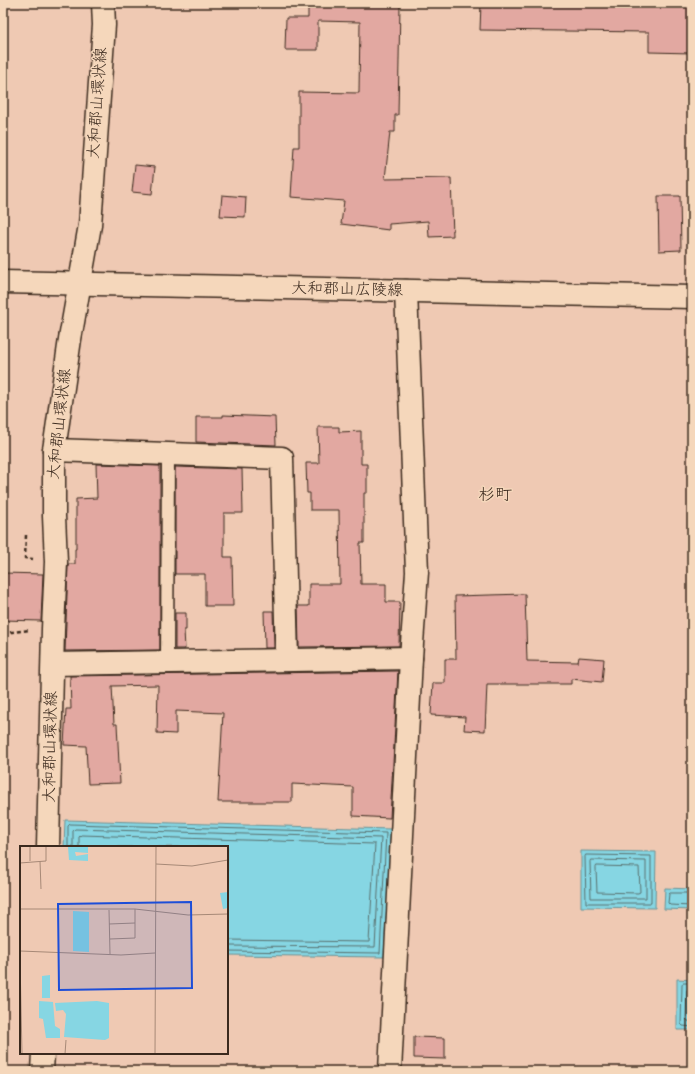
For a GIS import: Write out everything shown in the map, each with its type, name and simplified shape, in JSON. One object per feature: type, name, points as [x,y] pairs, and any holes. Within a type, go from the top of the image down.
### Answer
[{"type":"street","name":"大和郡山環状線","points":[[48,846],[56,562],[54,450],[70,339],[90,225],[104,25],[104,3]]},
{"type":"street","name":"大和郡山広陵線","points":[[3,282],[692,297]]},
{"type":"street","points":[[390,1071],[411,658],[417,572],[406,291]]},
{"type":"street","points":[[54,450],[282,458],[287,660]]},
{"type":"street","points":[[53,664],[411,658]]},
{"type":"street","points":[[42,1071],[43,1054]]},
{"type":"lane","points":[[167,662],[168,454]]},
{"type":"path","points":[[3,633],[53,629]]},
{"type":"water","points":[[65,820],[391,829],[384,957],[228,955],[228,846],[64,846]]},
{"type":"water","points":[[581,851],[656,852],[655,908],[581,907]]},
{"type":"water","points":[[665,888],[692,889],[692,910],[664,909]]},
{"type":"water","points":[[677,979],[692,980],[692,1030],[677,1030]]},
{"type":"building","points":[[308,3],[394,3],[394,5],[400,5],[398,115],[395,115],[395,132],[390,132],[385,179],[451,178],[453,236],[429,237],[428,221],[389,224],[389,230],[341,224],[344,201],[291,197],[294,147],[299,147],[299,92],[359,93],[360,22],[318,21],[318,50],[285,50],[286,18],[308,18]]},
{"type":"building","points":[[481,3],[692,3],[692,53],[649,52],[649,32],[480,30]]},
{"type":"building","points":[[135,165],[155,167],[152,194],[132,192]]},
{"type":"building","points":[[222,195],[246,197],[245,217],[220,216]]},
{"type":"building","points":[[658,196],[680,196],[681,250],[659,251]]},
{"type":"building","points":[[223,415],[275,417],[276,445],[196,442],[196,417],[223,417]]},
{"type":"building","points":[[318,427],[339,427],[339,432],[361,431],[361,464],[367,464],[367,493],[364,493],[364,543],[360,543],[361,584],[386,584],[386,602],[400,602],[399,646],[299,647],[298,606],[309,606],[309,584],[340,584],[339,510],[310,510],[310,493],[307,493],[306,463],[319,463]]},
{"type":"building","points":[[96,464],[160,466],[160,650],[65,651],[68,564],[75,564],[76,499],[97,498]]},
{"type":"building","points":[[175,467],[242,469],[243,513],[224,513],[224,557],[232,557],[233,606],[205,606],[205,574],[175,574]]},
{"type":"building","points":[[3,573],[43,574],[41,621],[3,620]]},
{"type":"building","points":[[525,594],[527,661],[578,662],[579,657],[604,659],[602,682],[571,679],[571,684],[487,684],[485,731],[464,730],[465,717],[431,715],[433,683],[445,683],[445,659],[456,659],[455,596]]},
{"type":"building","points":[[264,611],[273,611],[274,648],[265,648]]},
{"type":"building","points":[[175,613],[186,613],[186,630],[184,630],[185,649],[175,649]]},
{"type":"building","points":[[398,671],[390,818],[353,816],[353,787],[292,784],[292,802],[218,802],[223,713],[176,711],[176,734],[157,733],[158,685],[112,686],[114,724],[117,724],[120,783],[88,784],[86,746],[64,745],[66,709],[71,709],[70,676]]},
{"type":"building","points":[[414,1037],[445,1038],[445,1059],[414,1058]]},
{"type":"district","name":"杉町","points":[[495,495]]}]
